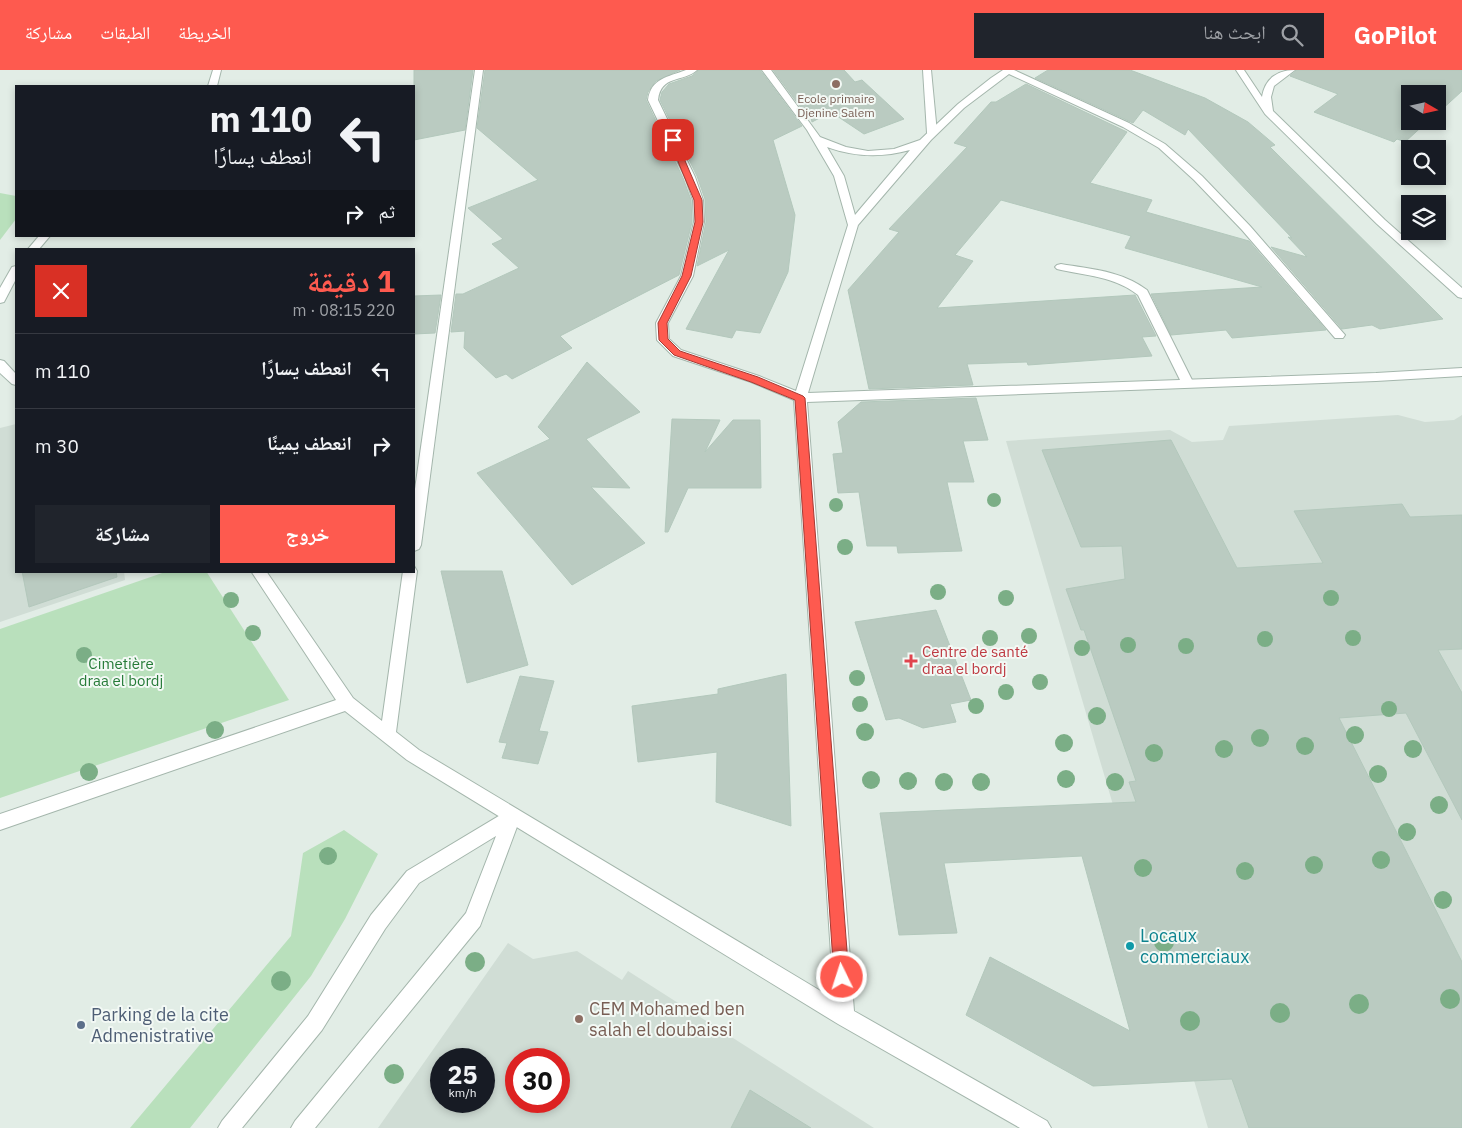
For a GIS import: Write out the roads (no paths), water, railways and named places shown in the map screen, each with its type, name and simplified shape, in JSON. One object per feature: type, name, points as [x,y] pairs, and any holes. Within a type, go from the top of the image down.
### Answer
[{"type":"street","points":[[213,85],[218,70]]},
{"type":"street","points":[[415,538],[480,70]]},
{"type":"street","points":[[694,70],[660,83],[653,91],[653,100],[680,156],[698,200],[699,222],[687,276],[662,323],[663,340],[677,353],[755,379],[800,398],[1462,372]]},
{"type":"street","points":[[766,70],[817,139],[839,176],[853,224]]},
{"type":"street","points":[[927,70],[932,133]]},
{"type":"street","points":[[845,1016],[800,398],[853,224],[890,178],[932,133],[964,103],[1009,70],[1126,125],[1162,146],[1198,178],[1239,221],[1338,335]]},
{"type":"street","points":[[1240,70],[1268,112],[1381,222],[1462,294]]},
{"type":"street","points":[[1268,112],[1265,93],[1270,84],[1281,74],[1291,70]]},
{"type":"street","points":[[817,139],[833,148],[848,152],[875,154],[900,151],[924,142]]},
{"type":"street","points":[[34,248],[44,237]]},
{"type":"street","points":[[1061,267],[1123,280],[1136,286],[1143,293],[1188,384]]},
{"type":"street","points":[[0,299],[15,272]]},
{"type":"street","points":[[0,364],[15,380]]},
{"type":"street","points":[[259,573],[347,703],[413,755],[845,1016],[1040,1128]]},
{"type":"street","points":[[388,734],[410,573]]},
{"type":"street","points":[[0,822],[347,703]]},
{"type":"street","points":[[229,1128],[315,1023],[378,922],[413,877],[512,816]]},
{"type":"street","points":[[302,1128],[473,919],[512,816]]},
{"type":"place","name":"Ecole primaire Djenine Salem","points":[[836,84]]},
{"type":"place","name":"Centre de santé draa el bordj","points":[[911,661]]},
{"type":"place","name":"Locaux commerciaux","points":[[1130,946]]},
{"type":"place","name":"CEM Mohamed ben salah el doubaissi","points":[[579,1019]]},
{"type":"place","name":"Parking de la cite Admenistrative","points":[[81,1025]]},
{"type":"park label","name":"Cimetière draa el bordj","points":[[121,672]]}]
